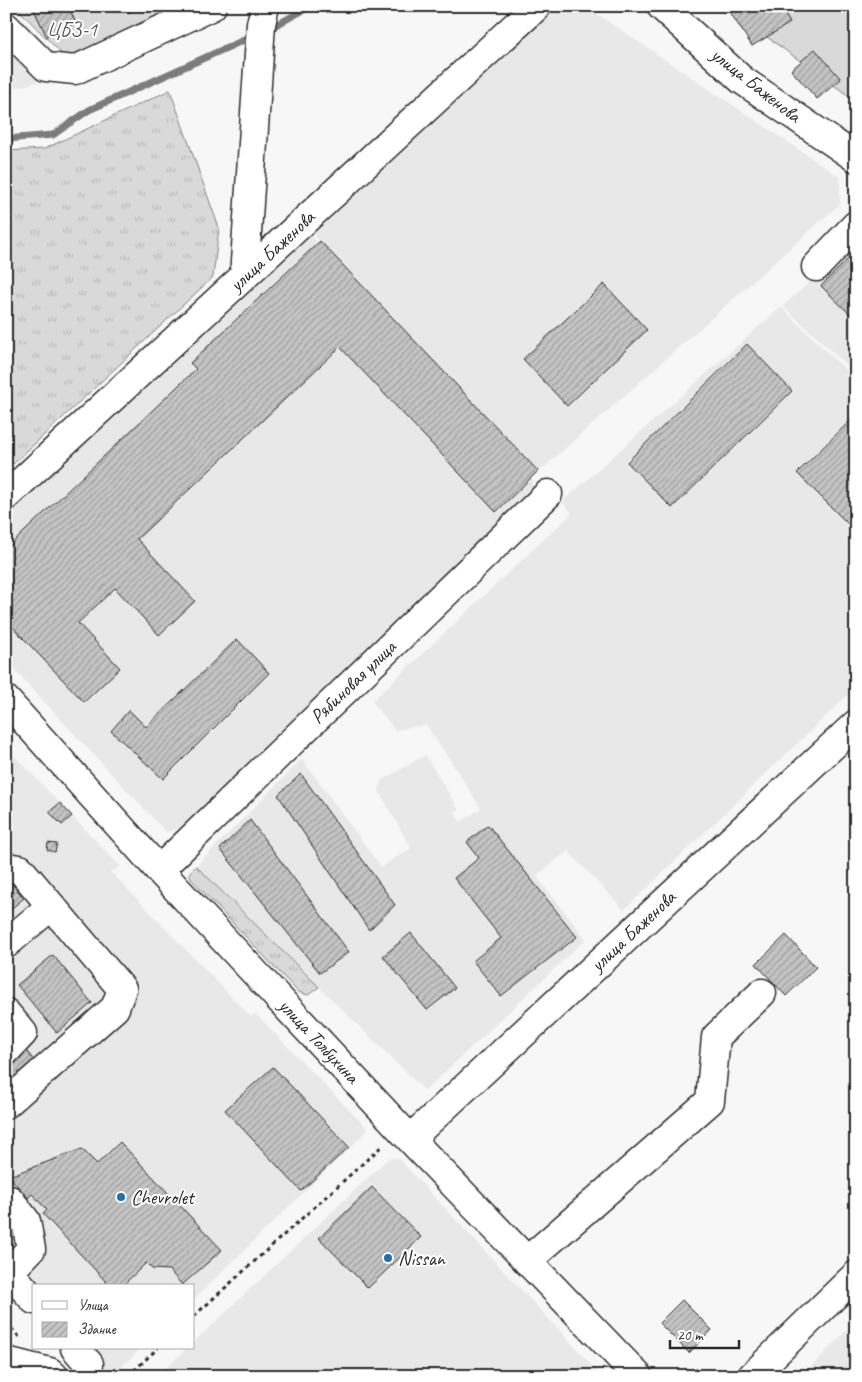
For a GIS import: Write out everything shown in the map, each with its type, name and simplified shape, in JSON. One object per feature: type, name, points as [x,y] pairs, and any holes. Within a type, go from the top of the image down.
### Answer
[{"type":"street","points":[[6,27],[46,67],[75,70],[212,6]]},
{"type":"street","points":[[244,277],[261,24],[265,6]]},
{"type":"street","name":"улица Баженова","points":[[7,495],[537,6]]},
{"type":"street","name":"улица Баженова","points":[[661,6],[742,80],[853,151]]},
{"type":"street","points":[[816,267],[856,226]]},
{"type":"street","name":"Рябиновая улица","points":[[159,870],[548,494]]},
{"type":"street","name":"улица Толбухина","points":[[6,700],[159,870],[405,1134],[638,1376]]},
{"type":"street","name":"улица Баженова","points":[[405,1134],[856,724]]},
{"type":"street","points":[[6,867],[20,869],[122,989],[115,1008],[6,1104]]},
{"type":"street","points":[[6,944],[51,906]]},
{"type":"street","points":[[528,1261],[710,1101],[716,1037],[762,993]]},
{"type":"street","points":[[6,1013],[23,1033],[6,1051]]},
{"type":"street","points":[[6,1199],[10,1200],[26,1222],[31,1248],[9,1272],[32,1298]]},
{"type":"street","points":[[752,1376],[856,1275]]},
{"type":"street","points":[[6,1363],[16,1376]]},
{"type":"street","points":[[6,1363],[50,1372],[54,1376]]},
{"type":"path","points":[[195,1315],[405,1134]]},
{"type":"path","points":[[128,1376],[156,1350]]},
{"type":"shaded area","points":[[552,6],[585,6],[840,177],[840,204],[532,478],[310,231]]},
{"type":"shaded area","points":[[6,18],[60,75],[6,91]]},
{"type":"shaded area","points":[[308,232],[533,480],[534,495],[412,607],[180,828],[166,832],[6,661],[6,518]]},
{"type":"shaded area","points":[[856,242],[856,374],[783,306]]},
{"type":"shaded area","points":[[781,307],[856,380],[856,687],[624,910],[568,851],[536,876],[586,939],[425,1091],[196,866],[302,759],[381,867],[411,848],[379,791],[381,781],[425,755],[459,810],[455,812],[460,822],[481,809],[426,725],[395,730],[372,701],[572,513],[562,502]]},
{"type":"shaded area","points":[[6,747],[120,866],[114,871],[109,870],[251,1017],[255,1013],[365,1126],[367,1131],[195,1298],[195,1284],[32,1284],[6,1256]]},
{"type":"shaded area","name":"Nissan","points":[[389,1158],[398,1158],[602,1376],[158,1376],[185,1350],[195,1350],[195,1341]]},
{"type":"shaded area","points":[[856,1321],[856,1376],[802,1376]]},
{"type":"shaded area","points":[[88,1350],[140,1350],[111,1376]]},
{"type":"green space","name":"ЦБЗ-1","points":[[15,6],[199,6],[65,57]]},
{"type":"green space","points":[[724,6],[856,6],[856,101],[728,9]]},
{"type":"green space","points":[[170,90],[219,228],[213,277],[13,464],[6,459],[6,151],[44,149]]},
{"type":"green space","points":[[196,866],[319,987],[308,995],[298,992],[192,880],[189,873]]},
{"type":"building","points":[[36,6],[68,6],[76,23],[47,37],[33,8]]},
{"type":"building","points":[[121,6],[136,6],[129,13]]},
{"type":"building","points":[[733,6],[780,6],[790,23],[752,46],[728,9]]},
{"type":"building","points":[[815,49],[841,79],[817,99],[791,70]]},
{"type":"building","points":[[320,241],[538,471],[496,512],[340,347],[137,539],[195,601],[159,635],[115,588],[78,623],[120,668],[84,702],[6,620],[6,549],[196,369],[190,363]]},
{"type":"building","points":[[856,251],[856,320],[821,286]]},
{"type":"building","points":[[604,284],[647,330],[567,406],[523,359]]},
{"type":"building","points":[[747,344],[792,391],[672,508],[627,462]]},
{"type":"building","points":[[856,415],[856,532],[797,473]]},
{"type":"building","points":[[237,639],[269,673],[163,779],[111,731],[129,710],[146,727]]},
{"type":"building","points":[[301,774],[395,905],[369,930],[278,795]]},
{"type":"building","points":[[60,803],[72,816],[62,825],[49,812]]},
{"type":"building","points":[[250,820],[349,952],[320,973],[220,849]]},
{"type":"building","points":[[488,825],[577,937],[501,996],[473,961],[501,938],[454,878],[479,858],[467,842]]},
{"type":"building","points":[[48,843],[57,844],[55,852],[47,850]]},
{"type":"building","points":[[8,879],[24,898],[6,913],[6,880]]},
{"type":"building","points":[[411,933],[455,988],[427,1010],[383,956]]},
{"type":"building","points":[[786,935],[816,967],[786,996],[756,964]]},
{"type":"building","points":[[53,955],[92,1003],[57,1033],[17,985]]},
{"type":"building","points":[[6,1026],[36,1063],[10,1085],[6,1080]]},
{"type":"building","points":[[273,1067],[349,1147],[301,1191],[225,1110]]},
{"type":"building","points":[[120,1142],[222,1250],[183,1284],[169,1270],[152,1269],[146,1263],[124,1284],[108,1284],[43,1214],[47,1210],[32,1194],[28,1198],[9,1176],[82,1149],[97,1164]]},
{"type":"building","points":[[372,1187],[421,1237],[368,1288],[319,1238]]},
{"type":"building","points":[[682,1300],[712,1330],[689,1353],[659,1323]]},
{"type":"waterway","points":[[267,30],[311,6]]},
{"type":"waterway","points":[[6,139],[53,135],[89,110],[255,35]]},
{"type":"place","name":"Chevrolet","points":[[121,1197]]},
{"type":"place","name":"Nissan","points":[[388,1258]]}]
